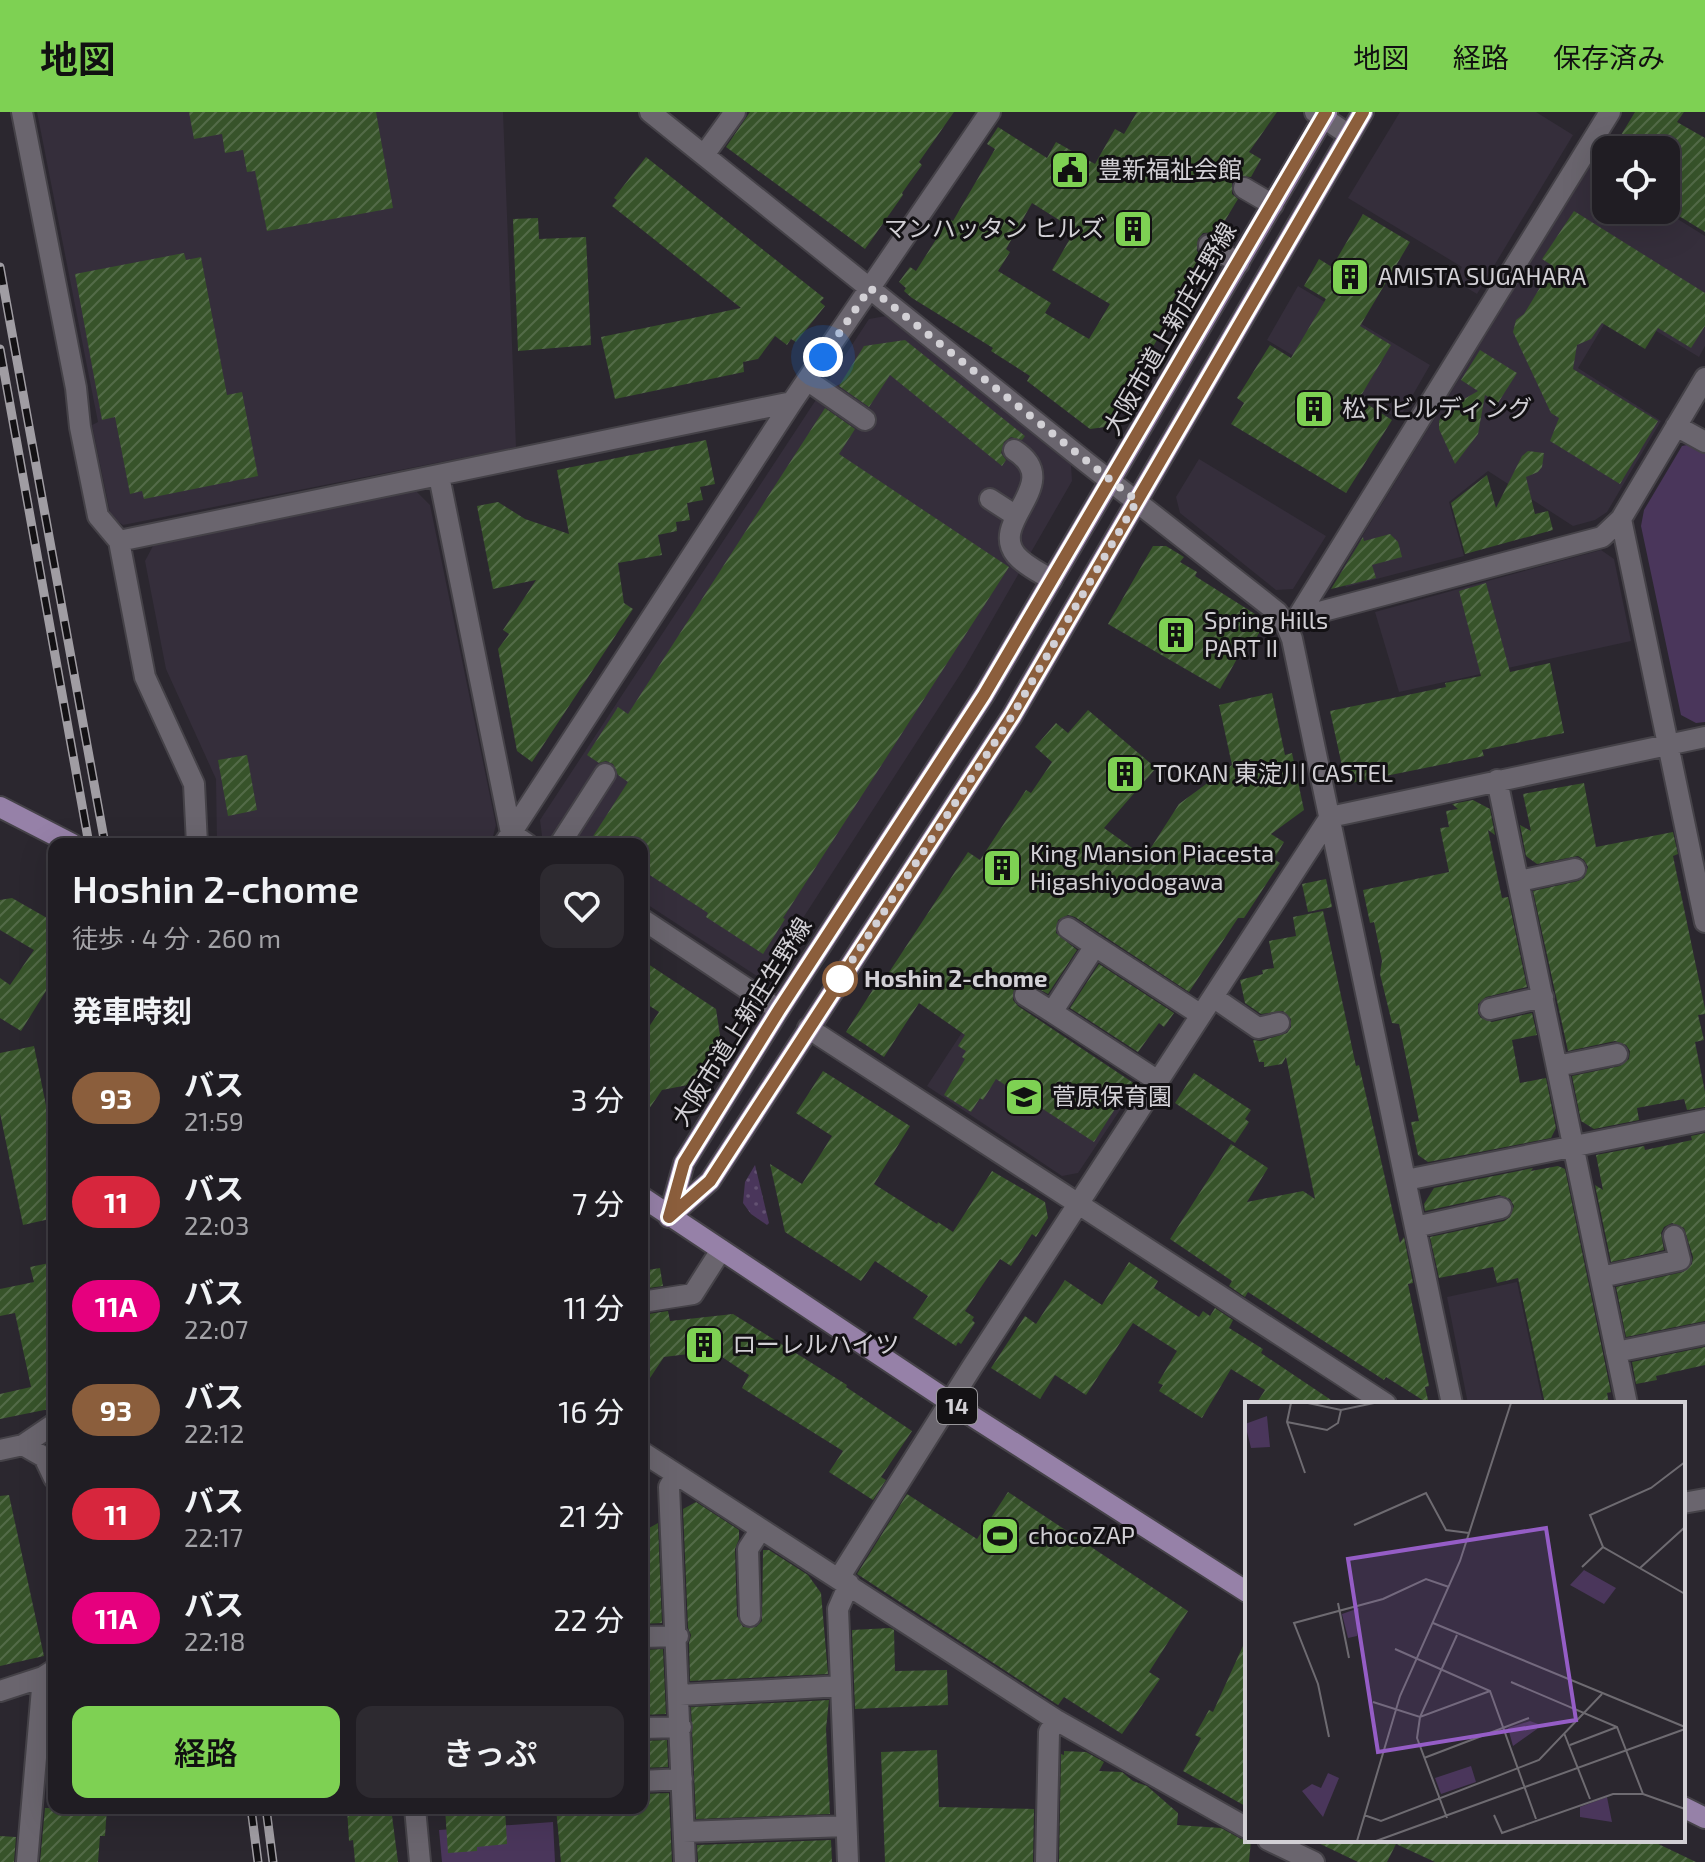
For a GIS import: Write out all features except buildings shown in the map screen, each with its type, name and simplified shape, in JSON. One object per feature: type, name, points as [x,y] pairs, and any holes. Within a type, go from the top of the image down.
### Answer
[{"type":"main road","points":[[669,1217],[710,1181],[1012,716],[1363,112]]},
{"type":"main road","name":"大阪市道上新庄生野線","points":[[669,1217],[684,1163],[779,1010],[975,709],[1273,205],[1321,114]]},
{"type":"main road","points":[[0,807],[60,838]]},
{"type":"main road","name":"14","points":[[648,1201],[950,1402],[1245,1591]]},
{"type":"main road","points":[[1685,1808],[1705,1818]]},
{"type":"street","points":[[22,112],[98,516],[119,541],[145,677],[194,784],[197,838]]},
{"type":"street","points":[[650,112],[1111,481],[1292,621],[1602,537],[1621,519],[1705,378]]},
{"type":"street","points":[[704,155],[735,112]]},
{"type":"street","points":[[515,838],[792,402],[990,112]]},
{"type":"street","points":[[1452,1402],[1292,639],[1292,621],[1610,112]]},
{"type":"street","points":[[1321,114],[1349,135]]},
{"type":"street","points":[[1244,188],[1273,205]]},
{"type":"street","points":[[1209,245],[1239,263]]},
{"type":"street","points":[[807,380],[865,420]]},
{"type":"street","points":[[119,541],[792,402]]},
{"type":"street","points":[[1676,426],[1705,442]]},
{"type":"street","points":[[1014,450],[1027,458],[1033,474],[1027,498],[1016,516],[1012,548],[1017,557],[1052,580]]},
{"type":"street","points":[[439,476],[514,838]]},
{"type":"street","points":[[990,499],[1016,516]]},
{"type":"street","points":[[1621,519],[1705,922]]},
{"type":"street","points":[[848,1862],[838,1609],[844,1581],[950,1402],[1330,817],[1705,737]]},
{"type":"street","points":[[564,838],[605,774]]},
{"type":"street","points":[[1497,780],[1627,1402]]},
{"type":"street","points":[[1519,881],[1575,869]]},
{"type":"street","points":[[648,923],[779,1010]]},
{"type":"street","points":[[1068,928],[1201,1015]]},
{"type":"street","points":[[1052,1012],[1095,946]]},
{"type":"street","points":[[1025,995],[1158,1081]]},
{"type":"street","points":[[1213,997],[1258,1028],[1279,1023]]},
{"type":"street","points":[[1490,1009],[1543,997]]},
{"type":"street","points":[[808,1028],[1383,1402]]},
{"type":"street","points":[[1557,1066],[1617,1054]]},
{"type":"street","points":[[1406,1180],[1705,1120]]},
{"type":"street","points":[[1415,1227],[1501,1208]]},
{"type":"street","points":[[1601,1277],[1680,1260],[1674,1236]]},
{"type":"street","points":[[648,1301],[693,1294],[721,1250]]},
{"type":"street","points":[[1616,1352],[1705,1334]]},
{"type":"street","points":[[0,1450],[23,1445],[48,1428]]},
{"type":"street","points":[[23,1445],[44,1457],[48,1465]]},
{"type":"street","points":[[648,1456],[1056,1720],[1245,1827]]},
{"type":"street","points":[[676,1475],[669,1487],[678,1636],[685,1862]]},
{"type":"street","points":[[1685,1503],[1705,1499]]},
{"type":"street","points":[[750,1616],[748,1549],[761,1529]]},
{"type":"street","points":[[648,1637],[678,1636]]},
{"type":"street","points":[[0,1691],[48,1673],[27,1862]]},
{"type":"street","points":[[680,1695],[841,1686]]},
{"type":"street","points":[[1046,1862],[1049,1732],[1056,1720]]},
{"type":"street","points":[[648,1728],[681,1727]]},
{"type":"street","points":[[648,1781],[682,1779]]},
{"type":"street","points":[[416,1814],[420,1862]]},
{"type":"street","points":[[684,1832],[846,1826]]},
{"type":"street","points":[[1271,1846],[1314,1862]]},
{"type":"shaded area","points":[[37,112],[503,112],[516,447],[123,525],[111,517],[92,425],[98,422]]},
{"type":"shaded area","points":[[1400,112],[1536,112],[1573,135],[1477,294],[1454,280],[1462,267],[1348,198]]},
{"type":"shaded area","points":[[1590,166],[1592,224],[1680,224],[1680,221],[1705,236],[1705,346],[1699,357],[1615,306],[1578,368],[1661,421],[1607,512],[1595,520],[1573,526],[1488,471],[1449,502],[1464,556],[1346,587],[1339,574]]},
{"type":"shaded area","points":[[1298,286],[1430,365],[1399,419],[1267,340]]},
{"type":"shaded area","points":[[886,316],[1071,465],[1072,481],[965,667],[763,980],[648,905],[648,838],[545,838],[540,820],[869,319]]},
{"type":"shaded area","points":[[1692,444],[1705,451],[1705,722],[1696,723],[1681,715],[1641,526],[1644,510],[1682,446]]},
{"type":"shaded area","points":[[1199,459],[1326,536],[1293,589],[1276,590],[1180,513],[1176,497]]},
{"type":"shaded area","points":[[416,491],[430,505],[496,825],[493,838],[217,838],[216,779],[166,669],[145,561],[154,544]]},
{"type":"shaded area","points":[[1601,550],[1614,559],[1631,641],[1399,692],[1375,612]]},
{"type":"shaded area","name":"菅原保育園","points":[[976,1011],[1122,1107],[1078,1173],[1062,1176],[927,1086]]},
{"type":"shaded area","points":[[755,1165],[767,1225],[751,1214],[743,1203],[745,1182]]},
{"type":"shaded area","points":[[1517,1282],[1543,1402],[1468,1402],[1447,1297]]},
{"type":"shaded area","points":[[553,1822],[555,1862],[442,1862],[439,1830]]},
{"type":"railway","points":[[0,267],[104,838]]},
{"type":"railway","points":[[0,349],[88,838]]},
{"type":"railway","points":[[252,1814],[258,1862]]},
{"type":"railway","points":[[267,1814],[273,1862]]},
{"type":"bus line","name":"93","points":[[1326,112],[984,695],[779,1010],[684,1163],[669,1217],[710,1181],[1012,716],[1363,112]]},
{"type":"place","name":"豊新福祉会館","points":[[1070,170]]},
{"type":"place","name":"マンハッタン ヒルズ","points":[[1133,229]]},
{"type":"place","name":"AMISTA SUGAHARA","points":[[1350,277]]},
{"type":"place","name":"松下ビルディング","points":[[1314,409]]},
{"type":"place","name":"Spring Hills PART II","points":[[1176,635]]},
{"type":"place","name":"TOKAN 東淀川 CASTEL","points":[[1125,774]]},
{"type":"place","name":"King Mansion Piacesta Higashiyodogawa","points":[[1002,868]]},
{"type":"place","name":"Hoshin 2-chome","points":[[840,979]]},
{"type":"place","name":"菅原保育園","points":[[1024,1097]]},
{"type":"place","name":"ローレルハイツ","points":[[704,1345]]},
{"type":"place","name":"chocoZAP","points":[[1000,1536]]},
{"type":"route","points":[[823,357],[870,288],[1137,501],[1012,716],[840,979]]}]
